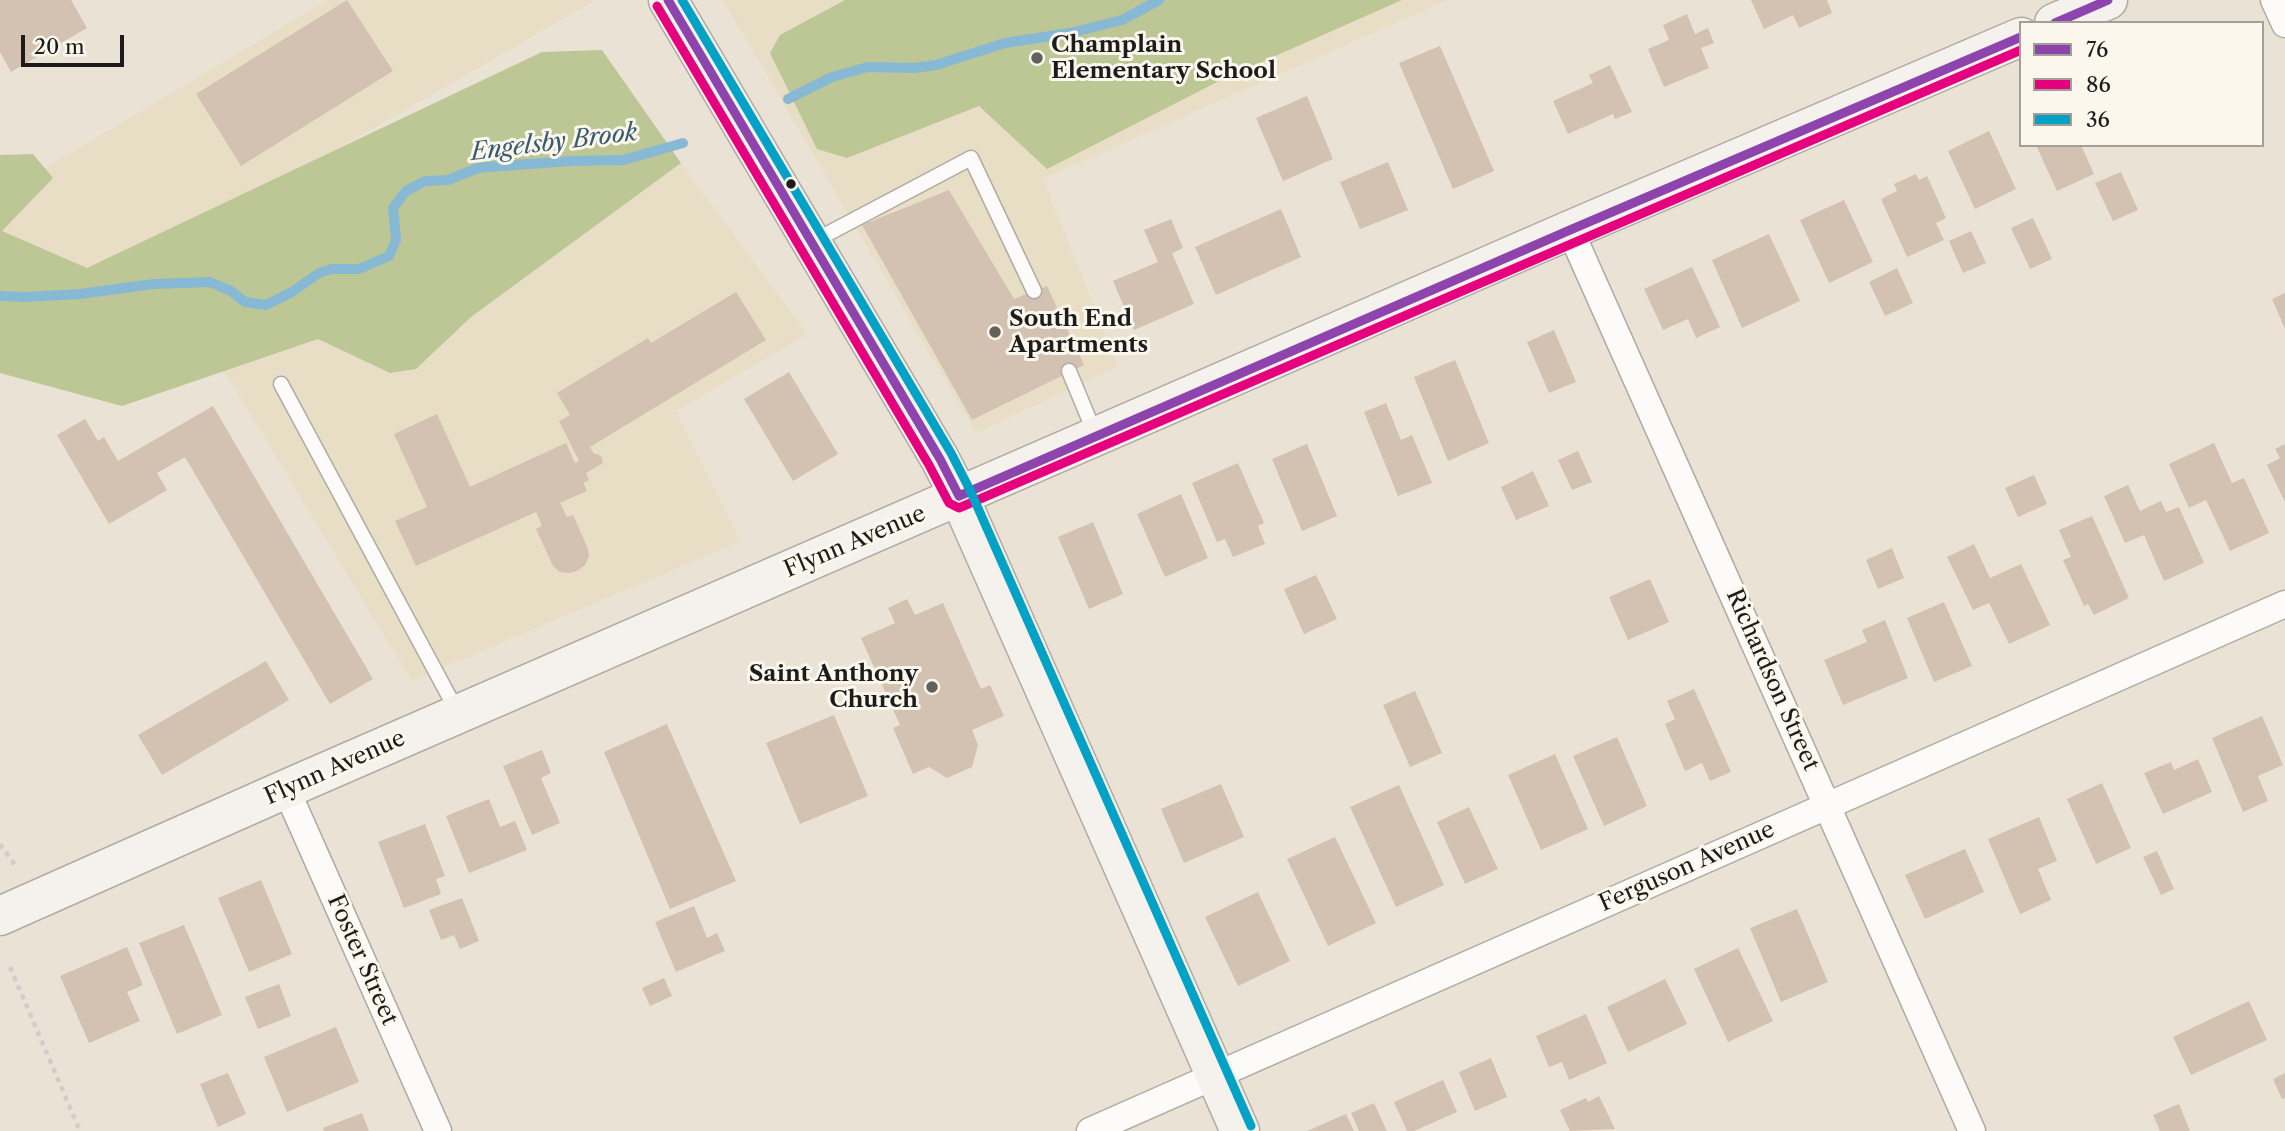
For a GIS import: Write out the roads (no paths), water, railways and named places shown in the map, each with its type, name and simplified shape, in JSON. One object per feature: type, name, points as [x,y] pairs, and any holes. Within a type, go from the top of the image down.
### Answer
[{"type":"street","points":[[668,0],[940,459],[959,496],[1240,1131]]},
{"type":"street","points":[[2059,21],[2108,0]]},
{"type":"street","points":[[2274,0],[2285,24]]},
{"type":"street","name":"Flynn Avenue","points":[[0,916],[1570,230],[2019,38]]},
{"type":"street","name":"Richardson Street","points":[[1570,230],[1972,1131]]},
{"type":"street","name":"Ferguson Avenue","points":[[1090,1131],[2285,604]]},
{"type":"street","name":"Foster Street","points":[[286,789],[438,1131]]},
{"type":"lane","points":[[811,242],[971,159],[1034,291]]},
{"type":"lane","points":[[1069,371],[1096,437]]},
{"type":"lane","points":[[281,384],[458,714]]},
{"type":"waterway","name":"Engelsby Brook","points":[[788,99],[832,77],[868,67],[914,68],[936,65],[1005,43],[1070,33],[1122,20],[1159,0]]},
{"type":"waterway","name":"Engelsby Brook","points":[[0,296],[80,294],[154,284],[210,282],[231,291],[245,302],[266,305],[292,292],[319,273],[332,269],[359,269],[389,256],[396,240],[393,208],[406,191],[425,181],[448,180],[487,167],[623,160],[683,143]]},
{"type":"place","name":"Champlain Elementary School","points":[[1037,58]]},
{"type":"place","name":"South End Apartments","points":[[995,332]]},
{"type":"place","name":"Saint Anthony Church","points":[[932,687]]}]
